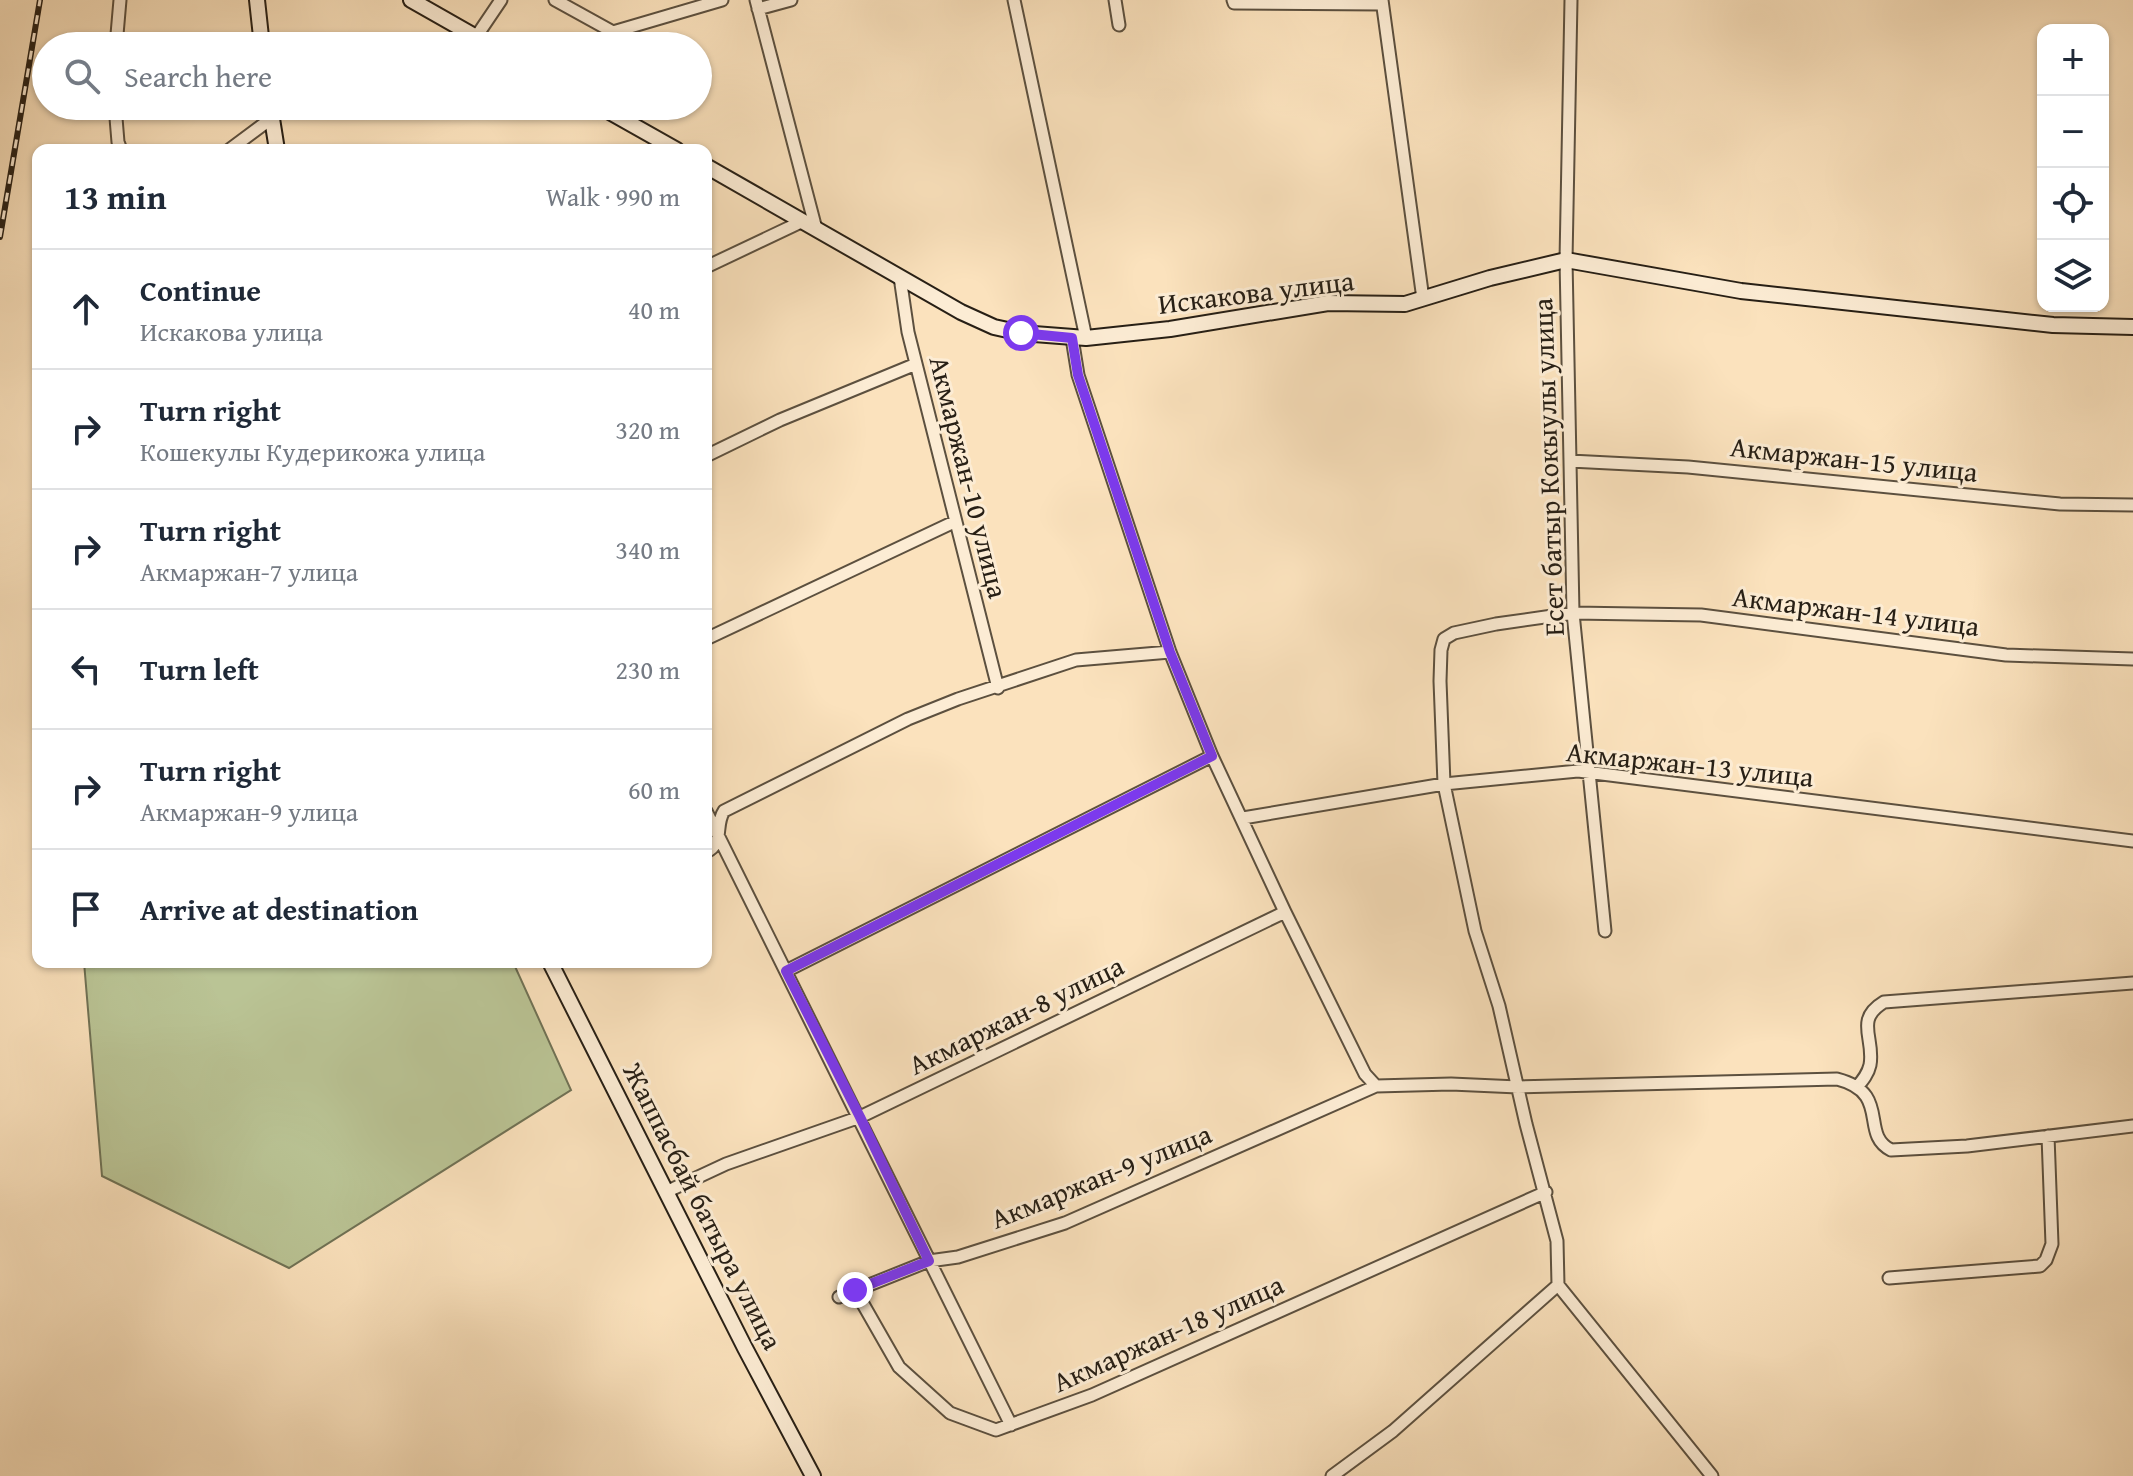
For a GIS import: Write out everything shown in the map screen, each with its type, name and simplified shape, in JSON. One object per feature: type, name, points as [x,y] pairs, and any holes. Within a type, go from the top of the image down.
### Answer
[{"type":"street","points":[[117,32],[120,0]]},
{"type":"street","points":[[257,0],[260,32]]},
{"type":"street","points":[[411,0],[467,32]]},
{"type":"street","points":[[479,32],[501,0]]},
{"type":"street","points":[[555,0],[613,32],[722,0]]},
{"type":"street","points":[[712,265],[810,225],[757,5],[791,0]]},
{"type":"street","points":[[1014,0],[1079,338],[1078,375],[1170,652],[1212,756],[1285,912],[1365,1074],[1376,1086],[1451,1084],[1518,1087],[1837,1079],[1857,1087],[1871,1101],[1878,1138],[1883,1147],[1891,1150],[1967,1146],[2133,1126]]},
{"type":"street","points":[[1115,0],[1119,25]]},
{"type":"street","name":"Есет батыр Кокыулы улица","points":[[1571,0],[1566,260],[1573,613],[1605,931]]},
{"type":"street","points":[[1233,2],[1382,2],[1423,299]]},
{"type":"street","points":[[116,120],[119,144]]},
{"type":"street","points":[[236,144],[262,120]]},
{"type":"street","points":[[272,120],[276,144]]},
{"type":"street","points":[[624,120],[666,144]]},
{"type":"street","name":"Искакова улица","points":[[712,169],[961,312],[994,327],[1021,333],[1079,338],[1170,329],[1328,303],[1405,304],[1490,278],[1566,260],[1741,291],[2053,325],[2133,327]]},
{"type":"street","name":"Акмаржан-10 улица","points":[[900,277],[902,302],[916,364],[998,688]]},
{"type":"street","points":[[712,453],[780,420],[916,364]]},
{"type":"street","name":"Акмаржан-15 улица","points":[[1570,461],[1688,467],[2060,504],[2133,505]]},
{"type":"street","points":[[712,636],[954,522]]},
{"type":"street","name":"Акмаржан-14 улица","points":[[1444,784],[1440,681],[1444,639],[1454,633],[1496,624],[1573,613],[1701,615],[2006,655],[2133,659]]},
{"type":"street","points":[[712,849],[719,838],[718,821],[724,811],[908,719],[1076,660],[1170,652]]},
{"type":"street","points":[[786,971],[1212,756]]},
{"type":"street","name":"Акмаржан-13 улица","points":[[1243,818],[1444,784],[1578,771],[2133,841]]},
{"type":"street","points":[[1444,784],[1475,931],[1499,1006],[1546,1192],[1557,1241],[1558,1285],[1712,1476]]},
{"type":"street","points":[[712,823],[1011,1425]]},
{"type":"street","name":"Акмаржан-8 улица","points":[[666,1192],[763,1150],[860,1117],[1285,912]]},
{"type":"street","name":"Жаппасбай батыра улица","points":[[553,968],[812,1475]]},
{"type":"street","points":[[1857,1087],[1870,1065],[1866,1025],[1872,1009],[1884,1002],[2133,983]]},
{"type":"street","name":"Акмаржан-9 улица","points":[[839,1297],[929,1261],[958,1257],[1065,1223],[1376,1086]]},
{"type":"street","points":[[1889,1278],[2040,1266],[2052,1244],[2048,1136]]},
{"type":"street","name":"Акмаржан-18 улица","points":[[855,1290],[899,1367],[950,1413],[996,1430],[1092,1395],[1546,1192]]},
{"type":"street","points":[[1332,1476],[1393,1431],[1558,1285]]},
{"type":"green space","points":[[85,968],[516,968],[571,1090],[289,1268],[102,1176]]},
{"type":"railway","points":[[35,32],[40,0]]},
{"type":"railway","points":[[0,237],[32,47]]},
{"type":"route","points":[[855,1290],[929,1261],[786,971],[1212,756],[1170,652],[1078,375],[1072,338],[1021,333]]}]
